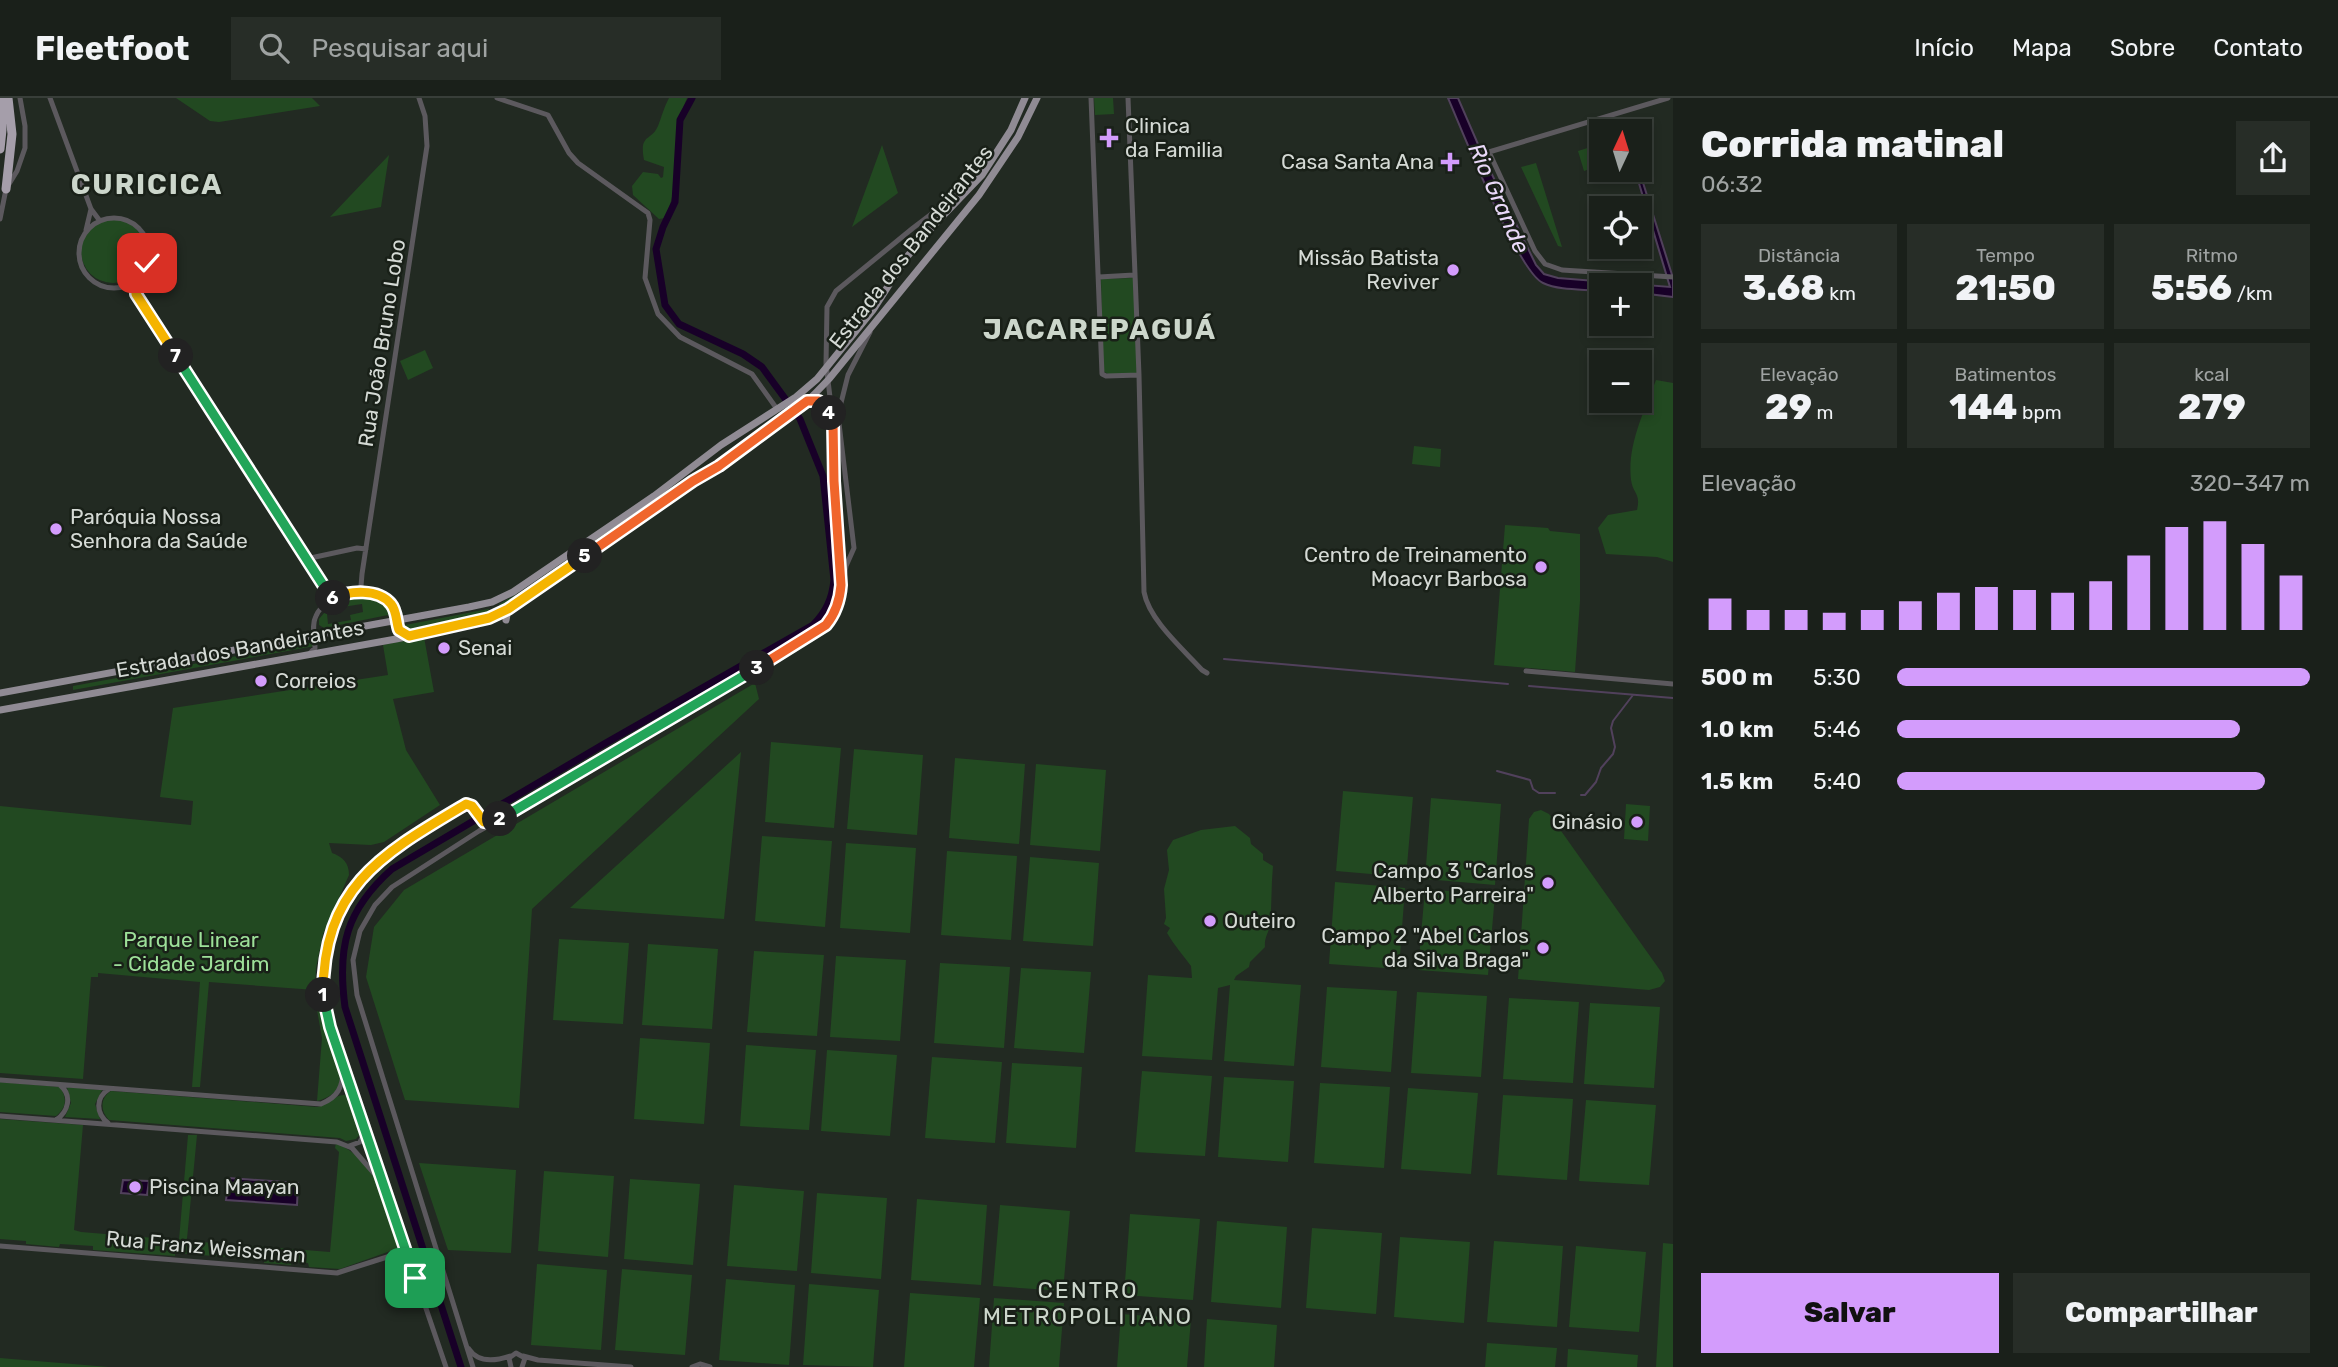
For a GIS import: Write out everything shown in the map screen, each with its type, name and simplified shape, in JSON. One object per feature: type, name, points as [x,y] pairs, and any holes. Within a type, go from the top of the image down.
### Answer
[{"type":"highway","points":[[0,149],[1,98]]},
{"type":"highway","points":[[6,189],[12,134],[8,98]]},
{"type":"main road","name":"Estrada dos Bandeirantes","points":[[0,693],[483,604],[513,592],[654,496],[721,445],[796,397],[827,368],[873,310],[906,258],[976,182],[1011,130],[1025,98]]},
{"type":"main road","name":"Estrada dos Bandeirantes","points":[[0,710],[409,636],[478,622],[508,609],[833,383],[874,323],[979,195],[1018,137],[1037,98]]},
{"type":"main road","points":[[805,403],[822,403],[833,422]]},
{"type":"main road","points":[[506,620],[508,609]]},
{"type":"street","points":[[0,219],[6,189],[17,171],[25,148],[25,126],[20,98]]},
{"type":"street","points":[[50,98],[91,209],[100,221]]},
{"type":"street","name":"Rua João Bruno Lobo","points":[[364,592],[361,582],[424,178],[428,129],[419,98]]},
{"type":"street","points":[[497,98],[548,115],[569,153],[578,163],[646,211],[650,218],[645,278],[658,314],[680,337],[752,374],[779,408]]},
{"type":"street","points":[[1091,98],[1102,374],[1139,375]]},
{"type":"street","points":[[1128,98],[1146,600],[1147,606],[1176,642],[1207,673]]},
{"type":"street","points":[[1668,98],[1489,152],[1528,238],[1545,264],[1562,270],[1670,277]]},
{"type":"street","name":"Estrada dos Bandeirantes","points":[[833,383],[827,368],[826,313],[832,296],[913,228],[976,182]]},
{"type":"street","points":[[85,233],[100,221],[112,218],[134,225],[143,234],[148,248],[145,268],[135,280],[125,285],[105,286],[87,275],[79,257],[80,245],[91,209]]},
{"type":"street","points":[[1099,277],[1134,275]]},
{"type":"street","points":[[135,280],[136,294]]},
{"type":"street","points":[[125,285],[136,294],[327,591],[327,603]]},
{"type":"street","points":[[473,1367],[356,995],[353,960],[360,931],[383,896],[401,880],[826,625],[842,596],[846,566],[854,550],[838,415],[846,381],[874,323]]},
{"type":"street","points":[[835,609],[841,585],[833,383],[846,381]]},
{"type":"street","points":[[838,530],[845,533],[852,531]]},
{"type":"street","points":[[306,559],[357,548],[366,549]]},
{"type":"street","points":[[308,655],[315,648],[314,618],[327,603],[347,593],[364,592],[387,601],[393,607],[399,630],[409,636]]},
{"type":"street","points":[[1525,671],[1673,684]]},
{"type":"street","points":[[446,1367],[327,1017],[323,981],[330,935],[345,902],[364,876],[398,845],[466,804],[472,806],[481,820],[479,831]]},
{"type":"street","points":[[481,820],[493,823]]},
{"type":"street","points":[[338,1094],[343,1079],[343,1065]]},
{"type":"street","points":[[0,1080],[314,1105],[325,1103],[338,1094],[354,1096]]},
{"type":"street","points":[[56,1120],[63,1115],[68,1102],[65,1089],[60,1085]]},
{"type":"street","points":[[109,1089],[101,1096],[98,1105],[102,1118],[110,1125]]},
{"type":"street","points":[[0,1116],[337,1142],[349,1146],[366,1162],[386,1189]]},
{"type":"street","points":[[349,1146],[360,1142],[365,1131]]},
{"type":"street","name":"Rua Franz Weissman","points":[[0,1247],[337,1273],[406,1251]]},
{"type":"street","points":[[462,1337],[471,1353],[494,1361],[516,1353],[538,1360],[631,1367]]},
{"type":"street","points":[[510,1356],[511,1367]]},
{"type":"street","points":[[522,1367],[525,1363],[523,1356]]},
{"type":"street","points":[[692,1367],[700,1364],[710,1367]]},
{"type":"green space","points":[[176,98],[312,98],[320,106],[219,122],[210,121]]},
{"type":"green space","points":[[669,98],[687,98],[678,128],[674,189],[665,218],[659,219],[633,195],[632,186],[643,172],[663,177],[664,167],[644,160],[643,146],[658,126]]},
{"type":"green space","points":[[1094,98],[1113,98],[1114,114],[1095,115]]},
{"type":"green space","points":[[882,145],[898,193],[852,227]]},
{"type":"green space","points":[[1589,148],[1589,169],[1584,171],[1578,151]]},
{"type":"green space","points":[[389,155],[381,207],[330,217]]},
{"type":"green space","points":[[1536,163],[1562,247],[1558,246],[1521,167]]},
{"type":"green space","points":[[107,219],[119,219],[136,228],[143,239],[143,263],[136,274],[119,283],[107,283],[95,278],[86,269],[81,257],[81,245],[86,233],[95,224]]},
{"type":"green space","points":[[1133,278],[1139,375],[1110,375],[1103,371],[1101,279]]},
{"type":"green space","points":[[425,350],[433,368],[408,380],[400,361]]},
{"type":"green space","points":[[1656,380],[1673,383],[1673,562],[1657,557],[1606,554],[1598,528],[1608,515],[1637,510],[1630,467],[1634,441],[1644,413],[1652,413],[1652,391]]},
{"type":"green space","points":[[1414,446],[1441,449],[1440,467],[1412,464]]},
{"type":"green space","points":[[663,492],[665,495],[501,607],[499,604],[525,590]]},
{"type":"green space","name":"Centro de Treinamento Moacyr Barbosa","points":[[1505,525],[1548,528],[1550,531],[1580,534],[1580,601],[1575,672],[1494,665]]},
{"type":"green space","points":[[355,598],[378,601],[385,605],[389,611],[388,615],[324,628],[319,625],[319,619],[328,610],[338,603]],"holes":[[[362,604],[363,612],[350,615],[351,620],[328,624],[327,614],[337,612],[336,608]]]},
{"type":"green space","points":[[488,609],[493,613],[478,618],[407,630],[405,625]]},
{"type":"green space","name":"Parque Linear - Cidade Jardim","points":[[424,637],[434,692],[393,699],[406,750],[440,805],[384,842],[371,845],[329,843],[332,853],[347,864],[349,875],[323,934],[316,968],[315,990],[209,982],[200,1087],[192,1087],[200,982],[98,973],[98,977],[91,977],[83,1079],[0,1073],[0,806],[191,825],[193,801],[160,797],[173,708],[388,675],[383,645]]},
{"type":"green space","points":[[314,642],[315,646],[73,690],[73,686]]},
{"type":"green space","points":[[755,683],[759,699],[532,909],[519,1108],[405,1100],[366,977],[374,927],[404,890]]},
{"type":"green space","points":[[771,742],[841,748],[834,828],[765,822]]},
{"type":"green space","points":[[854,749],[923,755],[917,835],[847,829]]},
{"type":"green space","points":[[741,752],[724,919],[570,908]]},
{"type":"green space","points":[[955,758],[1025,764],[1019,844],[949,838]]},
{"type":"green space","points":[[1036,764],[1106,770],[1100,851],[1030,845]]},
{"type":"green space","points":[[1343,791],[1413,797],[1406,877],[1336,871]]},
{"type":"green space","points":[[1431,798],[1501,804],[1495,885],[1425,879]]},
{"type":"green space","name":"Ginásio","points":[[1626,804],[1650,806],[1648,841],[1624,839]]},
{"type":"green space","points":[[1541,810],[1549,814],[1662,973],[1665,981],[1660,987],[1649,990],[1518,979],[1529,819],[1534,812]]},
{"type":"green space","points":[[1235,826],[1250,838],[1251,844],[1263,854],[1263,860],[1273,866],[1270,924],[1265,947],[1234,980],[1301,985],[1294,1066],[1224,1061],[1230,985],[1218,988],[1212,1060],[1142,1056],[1148,975],[1192,978],[1191,966],[1167,933],[1170,928],[1164,924],[1164,889],[1169,870],[1167,850],[1173,840],[1201,830]]},
{"type":"green space","points":[[762,836],[832,841],[825,927],[755,921]]},
{"type":"green space","points":[[846,843],[916,848],[910,933],[840,928]]},
{"type":"green space","points":[[947,851],[1017,856],[1011,940],[941,935]]},
{"type":"green space","points":[[1030,857],[1099,863],[1093,946],[1023,941]]},
{"type":"green space","points":[[1335,882],[1405,888],[1399,969],[1329,964]]},
{"type":"green space","points":[[1425,889],[1495,895],[1488,975],[1418,970]]},
{"type":"green space","points":[[559,939],[629,943],[623,1024],[553,1020]]},
{"type":"green space","points":[[648,944],[718,949],[712,1029],[642,1025]]},
{"type":"green space","points":[[754,951],[824,955],[817,1036],[747,1032]]},
{"type":"green space","points":[[836,956],[906,960],[900,1041],[830,1037]]},
{"type":"green space","points":[[940,963],[1010,967],[1004,1048],[934,1043]]},
{"type":"green space","points":[[1021,968],[1091,972],[1084,1053],[1014,1048]]},
{"type":"green space","points":[[1327,987],[1397,991],[1391,1072],[1321,1067]]},
{"type":"green space","points":[[1417,992],[1487,996],[1481,1077],[1411,1073]]},
{"type":"green space","points":[[321,998],[341,1074],[336,1090],[317,1101],[322,1038],[315,999]]},
{"type":"green space","points":[[1509,998],[1579,1002],[1573,1083],[1503,1079]]},
{"type":"green space","points":[[1590,1003],[1660,1007],[1654,1088],[1584,1084]]},
{"type":"green space","points":[[640,1038],[710,1043],[704,1124],[634,1119]]},
{"type":"green space","points":[[746,1045],[816,1050],[809,1130],[740,1126]]},
{"type":"green space","points":[[827,1050],[897,1055],[890,1136],[821,1131]]},
{"type":"green space","points":[[932,1057],[1002,1062],[995,1143],[925,1138]]},
{"type":"green space","points":[[1012,1063],[1082,1067],[1076,1148],[1006,1143]]},
{"type":"green space","points":[[1142,1071],[1212,1076],[1205,1156],[1135,1152]]},
{"type":"green space","points":[[1224,1077],[1294,1081],[1288,1162],[1218,1157]]},
{"type":"green space","points":[[0,1082],[60,1087],[65,1099],[64,1106],[56,1116],[0,1112]]},
{"type":"green space","points":[[1320,1083],[1390,1087],[1384,1168],[1314,1163]]},
{"type":"green space","points":[[67,1087],[102,1090],[95,1104],[100,1119],[65,1117],[71,1103]]},
{"type":"green space","points":[[1408,1088],[1478,1093],[1471,1174],[1401,1169]]},
{"type":"green space","points":[[111,1091],[317,1107],[344,1095],[349,1096],[361,1133],[356,1139],[346,1141],[340,1138],[109,1120],[103,1105],[105,1097]]},
{"type":"green space","points":[[1503,1095],[1573,1099],[1567,1180],[1497,1175]]},
{"type":"green space","points":[[1586,1100],[1656,1105],[1649,1185],[1579,1181]]},
{"type":"green space","points":[[0,1119],[83,1125],[74,1230],[179,1240],[188,1135],[197,1135],[187,1239],[189,1241],[330,1252],[339,1152],[335,1148],[336,1143],[361,1160],[380,1185],[394,1215],[400,1245],[396,1249],[340,1269],[309,1267],[308,1263],[292,1262],[291,1265],[264,1263],[264,1260],[175,1253],[175,1256],[93,1250],[93,1246],[60,1244],[59,1247],[0,1239]]},
{"type":"green space","points":[[419,1163],[516,1170],[511,1253],[448,1250]]},
{"type":"green space","points":[[544,1171],[614,1176],[608,1257],[538,1251]]},
{"type":"green space","points":[[630,1179],[700,1184],[693,1265],[624,1259]]},
{"type":"green space","points":[[734,1185],[804,1191],[797,1271],[727,1266]]},
{"type":"green space","points":[[817,1193],[887,1198],[881,1279],[811,1273]]},
{"type":"green space","points":[[917,1199],[987,1205],[981,1285],[911,1280]]},
{"type":"green space","points":[[1000,1205],[1070,1211],[1063,1291],[993,1286]]},
{"type":"green space","points":[[1130,1214],[1200,1219],[1193,1300],[1124,1295]]},
{"type":"green space","points":[[1217,1221],[1287,1227],[1281,1308],[1211,1302]]},
{"type":"green space","points":[[1312,1228],[1382,1233],[1376,1314],[1306,1308]]},
{"type":"green space","points":[[1400,1237],[1470,1242],[1464,1323],[1394,1317]]},
{"type":"green space","points":[[1494,1241],[1563,1246],[1557,1327],[1487,1322]]},
{"type":"green space","points":[[1663,1243],[1673,1244],[1673,1367],[1656,1367]]},
{"type":"green space","points":[[1576,1246],[1646,1252],[1639,1332],[1569,1327]]},
{"type":"green space","points":[[537,1264],[607,1270],[601,1350],[531,1345]]},
{"type":"green space","points":[[622,1269],[692,1275],[685,1355],[615,1350]]},
{"type":"green space","points":[[726,1279],[795,1285],[789,1365],[719,1360]]},
{"type":"green space","points":[[809,1284],[879,1290],[873,1367],[803,1365]]},
{"type":"green space","points":[[910,1293],[980,1298],[974,1367],[904,1367]]},
{"type":"green space","points":[[994,1298],[1064,1303],[1059,1367],[989,1367]]},
{"type":"green space","points":[[1121,1314],[1191,1319],[1187,1367],[1117,1367]]},
{"type":"green space","points":[[1207,1319],[1277,1325],[1274,1367],[1204,1367]]},
{"type":"green space","points":[[1487,1343],[1557,1348],[1555,1367],[1485,1367]]},
{"type":"green space","points":[[1568,1349],[1638,1355],[1637,1367],[1567,1367]]},
{"type":"green space","points":[[0,1358],[109,1367],[0,1367]]},
{"type":"water","name":"Rio Grande","points":[[1448,98],[1458,98],[1536,265],[1544,274],[1589,280],[1589,290],[1550,286],[1532,273],[1506,228]]},
{"type":"water","points":[[1639,182],[1643,182],[1647,196],[1643,196]]},
{"type":"water","points":[[1652,211],[1673,278],[1673,297],[1652,294],[1652,286],[1670,287],[1652,227]]},
{"type":"water","points":[[229,1178],[298,1183],[297,1205],[226,1200]]},
{"type":"water","name":"Piscina Maayan","points":[[123,1180],[149,1181],[147,1195],[121,1193]]},
{"type":"waterway","points":[[461,1367],[345,1007],[342,966],[348,931],[355,915],[376,884],[392,869],[813,625],[828,605],[833,587],[823,476],[800,419],[762,367],[743,354],[679,324],[665,305],[656,249],[675,202],[680,120],[692,98]]},
{"type":"waterway","points":[[1224,659],[1508,684]]},
{"type":"waterway","points":[[1529,686],[1673,698]]},
{"type":"waterway","points":[[1581,795],[1585,795],[1596,782],[1601,768],[1613,754],[1613,721],[1633,695]]},
{"type":"waterway","points":[[1497,771],[1530,780],[1533,789],[1539,793],[1555,793]]},
{"type":"place","name":"Clinica da Familia","points":[[1109,138]]},
{"type":"place","name":"Casa Santa Ana","points":[[1450,162]]},
{"type":"place","name":"Missão Batista Reviver","points":[[1453,270]]},
{"type":"place","name":"Paróquia Nossa Senhora da Saúde","points":[[56,529]]},
{"type":"place","name":"Centro de Treinamento Moacyr Barbosa","points":[[1541,567]]},
{"type":"place","name":"Senai","points":[[444,648]]},
{"type":"place","name":"Correios","points":[[261,681]]},
{"type":"place","name":"Ginásio","points":[[1637,822]]},
{"type":"place","name":"Campo 3 \"Carlos Alberto Parreira\"","points":[[1548,883]]},
{"type":"place","name":"Outeiro","points":[[1210,921]]},
{"type":"place","name":"Campo 2 \"Abel Carlos da Silva Braga\"","points":[[1543,948]]},
{"type":"place","name":"Piscina Maayan","points":[[135,1187]]},
{"type":"district","name":"CURICICA","points":[[147,184]]},
{"type":"district","name":"JACAREPAGUÁ","points":[[1100,329]]},
{"type":"district","name":"CENTRO METROPOLITANO","points":[[1088,1303]]},
{"type":"route","points":[[147,263],[135,280],[136,294],[327,591],[327,603],[347,593],[371,593],[391,604],[399,630],[409,636],[478,622],[508,609],[693,481],[719,466],[807,401],[822,403],[833,422],[841,585],[835,609],[826,625],[605,759],[493,823],[481,821],[473,807],[466,804],[385,855],[364,876],[345,902],[330,935],[323,996],[330,1027],[415,1278]]}]
